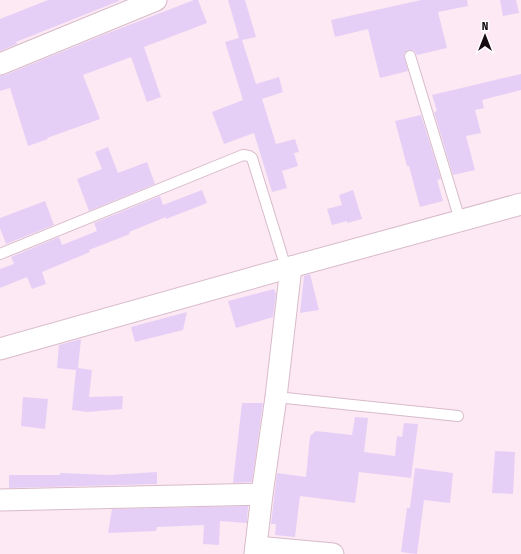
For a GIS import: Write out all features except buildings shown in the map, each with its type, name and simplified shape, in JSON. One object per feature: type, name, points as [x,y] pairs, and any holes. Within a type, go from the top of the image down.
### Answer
[{"type":"street","points":[[0,64],[156,0]]},
{"type":"street","points":[[0,349],[521,204]]},
{"type":"street","points":[[288,268],[276,397],[255,550],[333,554]]},
{"type":"street","points":[[0,500],[262,494]]},
{"type":"lane","points":[[410,56],[460,220]]},
{"type":"lane","points":[[0,254],[243,155],[252,158],[288,268]]},
{"type":"lane","points":[[276,397],[458,416]]}]
